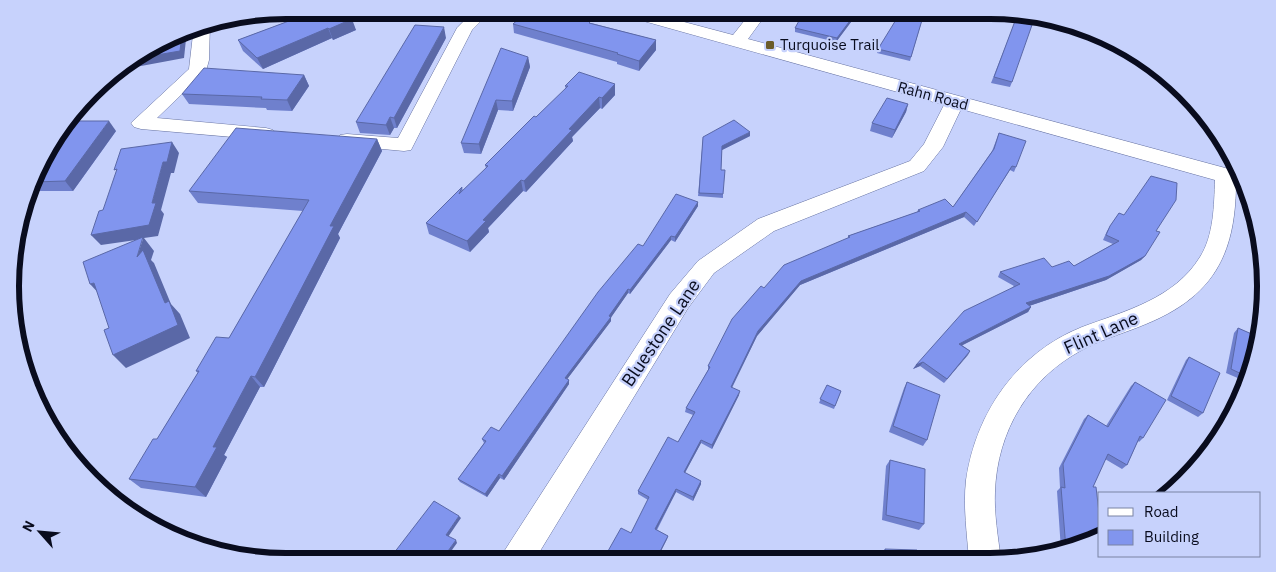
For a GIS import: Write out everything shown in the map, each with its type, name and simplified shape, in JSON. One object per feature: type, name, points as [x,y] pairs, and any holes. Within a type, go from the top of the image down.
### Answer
[{"type":"street","points":[[326,138],[404,145],[465,28],[474,19]]},
{"type":"street","name":"Rahn Road","points":[[654,19],[1234,178]]},
{"type":"street","points":[[737,42],[754,19]]},
{"type":"street","points":[[202,32],[200,60],[196,71],[141,123],[287,135]]},
{"type":"street","name":"Bluestone Lane","points":[[521,553],[679,302],[706,267],[766,225],[917,166],[934,147],[955,102]]},
{"type":"street","name":"Flint Lane","points":[[985,553],[981,525],[981,480],[988,448],[1000,415],[1013,392],[1034,369],[1074,342],[1154,310],[1175,298],[1192,284],[1207,266],[1218,244],[1235,179]]},
{"type":"building","points":[[294,19],[352,19],[257,58],[238,40]]},
{"type":"building","points":[[519,19],[584,19],[591,21],[589,23],[656,40],[639,61],[618,53],[513,24]]},
{"type":"building","points":[[800,19],[851,19],[837,38],[795,28]]},
{"type":"building","points":[[896,19],[922,19],[911,57],[878,49]]},
{"type":"building","points":[[1015,21],[1032,25],[1012,82],[994,77]]},
{"type":"building","points":[[415,25],[444,27],[394,118],[390,117],[386,125],[356,122]]},
{"type":"building","points":[[181,40],[180,51],[150,56]]},
{"type":"building","points":[[501,48],[528,57],[512,101],[496,100],[479,144],[461,143]]},
{"type":"building","points":[[204,68],[304,75],[287,100],[261,99],[262,97],[182,94]]},
{"type":"building","points":[[579,72],[615,84],[602,98],[599,97],[569,129],[572,130],[524,181],[521,180],[483,220],[486,221],[467,241],[426,223],[462,187],[459,194],[488,166],[485,165],[534,116],[536,117],[568,86],[565,86]]},
{"type":"building","points":[[887,98],[908,104],[895,130],[872,123]]},
{"type":"building","points":[[734,120],[750,132],[722,146],[721,170],[725,170],[723,194],[699,193],[703,137]]},
{"type":"building","points":[[76,121],[109,121],[65,181],[40,182],[55,152],[74,123]]},
{"type":"building","points":[[236,128],[377,139],[330,226],[334,226],[255,377],[251,376],[213,447],[217,447],[195,487],[129,479],[153,439],[157,439],[199,371],[196,371],[216,337],[229,338],[309,200],[189,191]]},
{"type":"building","points":[[999,133],[1026,141],[1016,167],[1012,166],[977,222],[966,212],[801,281],[758,331],[731,387],[740,391],[712,445],[701,440],[684,472],[701,481],[693,497],[676,489],[655,529],[668,536],[659,553],[612,553],[608,551],[621,528],[631,533],[649,497],[638,491],[668,437],[678,442],[695,412],[686,408],[710,367],[708,366],[732,319],[761,286],[764,288],[784,265],[850,237],[848,236],[920,211],[918,210],[945,199],[953,207],[994,149]]},
{"type":"building","points":[[172,142],[167,162],[163,162],[152,203],[156,203],[149,225],[91,235],[99,211],[103,210],[117,169],[114,170],[121,149]]},
{"type":"building","points":[[1151,176],[1177,183],[1176,200],[1156,231],[1160,232],[1145,256],[1109,276],[1026,303],[1031,307],[959,344],[970,351],[947,379],[923,362],[916,365],[964,311],[1020,284],[1000,272],[1044,258],[1052,267],[1069,261],[1074,266],[1119,241],[1106,235],[1110,226],[1119,213],[1124,215]]},
{"type":"building","points":[[676,194],[698,202],[675,237],[671,236],[630,290],[628,289],[609,316],[611,317],[565,378],[569,380],[502,476],[499,474],[485,494],[458,479],[486,441],[482,439],[491,427],[499,431],[598,292],[638,244],[643,246]]},
{"type":"building","points":[[143,237],[137,257],[143,250],[165,303],[169,301],[178,325],[113,355],[104,330],[109,328],[94,283],[90,284],[83,262]]},
{"type":"building","points":[[1238,328],[1253,334],[1242,374],[1231,369]]},
{"type":"building","points":[[1189,357],[1220,373],[1203,413],[1171,396]]},
{"type":"building","points":[[907,382],[940,395],[927,440],[893,426]]},
{"type":"building","points":[[1135,382],[1166,400],[1143,438],[1140,436],[1127,465],[1108,454],[1093,487],[1096,487],[1098,504],[1098,530],[1065,542],[1061,487],[1065,488],[1063,464],[1088,415],[1108,427]]},
{"type":"building","points":[[827,385],[841,391],[835,406],[820,399]]},
{"type":"building","points":[[890,460],[925,469],[924,524],[886,515]]},
{"type":"building","points":[[434,501],[459,516],[446,535],[456,540],[447,553],[394,553]]},
{"type":"building","points":[[885,549],[917,550],[918,553],[886,553]]},
{"type":"place","name":"Turquoise Trail","points":[[770,45]]}]
